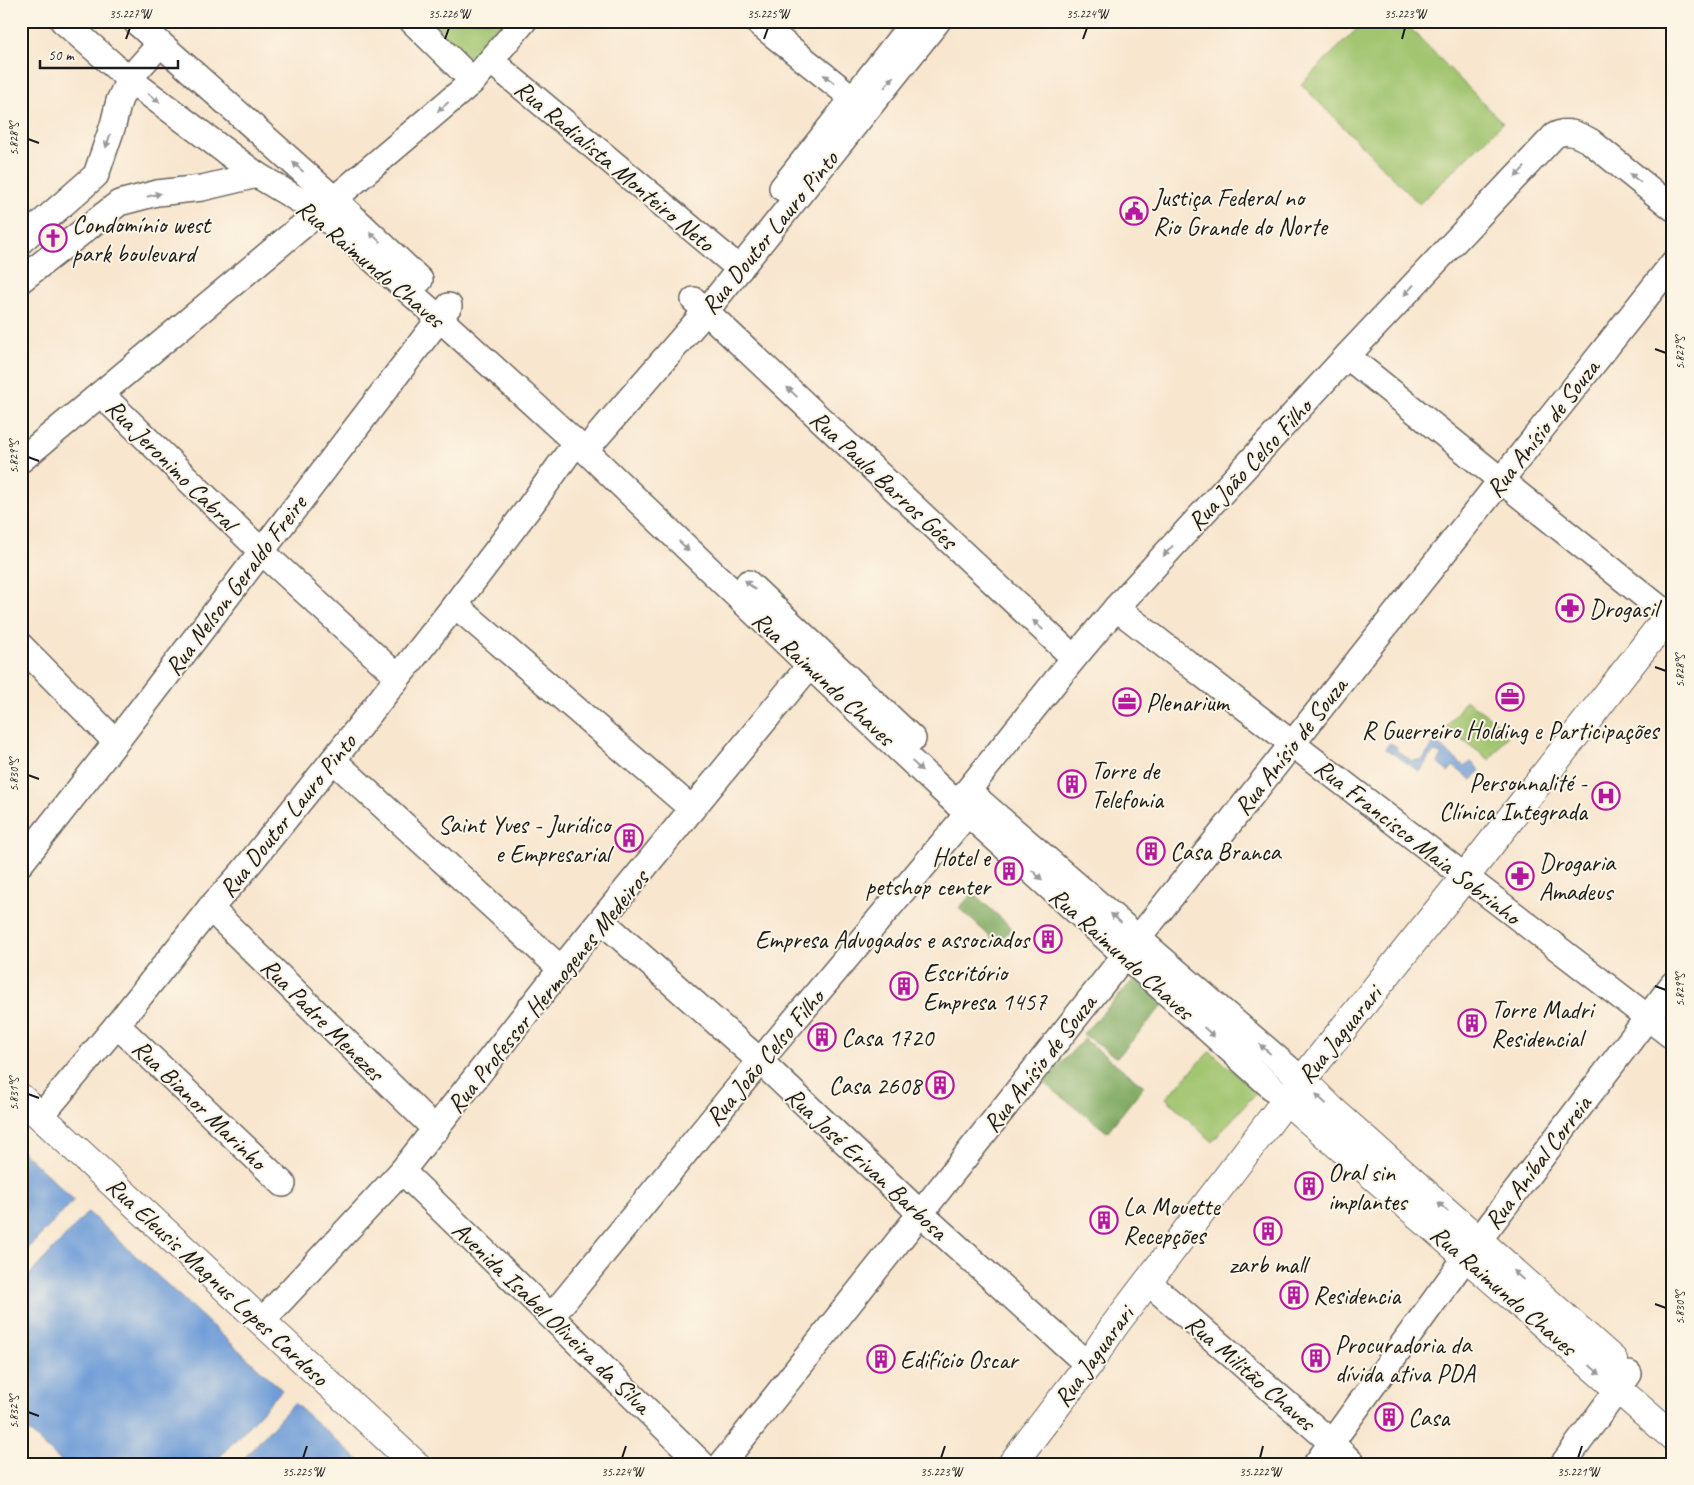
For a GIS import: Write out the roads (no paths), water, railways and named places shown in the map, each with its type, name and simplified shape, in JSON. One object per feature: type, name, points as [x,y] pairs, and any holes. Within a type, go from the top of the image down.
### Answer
[{"type":"main road","name":"Rua Jaguarari","points":[[1012,1464],[1088,1365],[1114,1326],[1294,1090],[1465,877],[1671,615]]},
{"type":"main road","name":"Rua Raimundo Chaves","points":[[1294,1090],[1332,1110],[1473,1248],[1670,1422]]},
{"type":"main road","name":"Rua Eleusis Magnus Lopes Cardoso","points":[[21,1098],[415,1464]]},
{"type":"street","name":"Rua Raimundo Chaves","points":[[63,21],[129,79],[257,175],[327,206]]},
{"type":"street","name":"Rua Raimundo Chaves","points":[[135,21],[327,206],[585,441],[968,802],[1294,1090]]},
{"type":"street","points":[[412,21],[473,81]]},
{"type":"street","points":[[21,460],[327,206],[473,81],[524,21]]},
{"type":"street","points":[[756,21],[860,104]]},
{"type":"street","name":"Rua Doutor Lauro Pinto","points":[[860,104],[914,21]]},
{"type":"street","name":"Rua Doutor Lauro Pinto","points":[[41,1116],[333,760],[528,509],[700,305],[860,104],[938,21]]},
{"type":"street","points":[[49,256],[24,232],[96,175],[119,101],[129,79],[160,44]]},
{"type":"street","name":"Rua Radialista Monteiro Neto","points":[[491,61],[733,264]]},
{"type":"street","name":"Rua João Celso Filho","points":[[552,1316],[968,802],[1074,658],[1116,608],[1347,356],[1554,136],[1565,132],[1580,135],[1590,141],[1673,208]]},
{"type":"street","points":[[96,175],[119,203]]},
{"type":"street","points":[[21,280],[49,256],[119,203],[157,193],[202,188],[257,175]]},
{"type":"street","name":"Rua Anísio de Souza","points":[[722,1464],[1673,263]]},
{"type":"street","name":"Rua Paulo Barros Góes","points":[[700,305],[1074,658]]},
{"type":"street","name":"Rua Nelson Geraldo Freire","points":[[21,863],[116,742],[444,312]]},
{"type":"street","points":[[1347,356],[1671,615]]},
{"type":"street","name":"Rua Jeronimo Cabral","points":[[101,394],[260,551],[398,677]]},
{"type":"street","points":[[455,605],[692,808]]},
{"type":"street","name":"Rua Francisco Maia Sobrinho","points":[[1116,608],[1673,1037]]},
{"type":"street","points":[[21,646],[116,742]]},
{"type":"street","name":"Rua Professor Hermogenes Medeiros","points":[[262,1321],[402,1171],[561,969],[815,659]]},
{"type":"street","points":[[333,760],[388,822],[561,969]]},
{"type":"street","name":"Rua Padre Menezes","points":[[210,908],[436,1130]]},
{"type":"street","name":"Rua José Erivan Barbosa","points":[[602,920],[760,1061],[920,1213],[1088,1365]]},
{"type":"street","name":"Rua Aníbal Correia","points":[[1316,1464],[1473,1248],[1673,984]]},
{"type":"street","name":"Rua Bianor Marinho","points":[[117,1025],[283,1184]]},
{"type":"street","name":"Avenida Isabel Oliveira da Silva","points":[[402,1171],[702,1464]]},
{"type":"street","name":"Rua Militão Chaves","points":[[1148,1282],[1332,1443],[1353,1464]]},
{"type":"street","points":[[1563,1464],[1624,1382]]},
{"type":"water","points":[[1435,742],[1464,766],[1471,762],[1480,770],[1472,780],[1453,766],[1448,772],[1438,763],[1442,755],[1435,752],[1429,757],[1420,772],[1385,748],[1390,743],[1397,747],[1396,750],[1412,761],[1423,759]]},
{"type":"water","points":[[21,1150],[74,1200],[21,1256]]},
{"type":"water","points":[[88,1212],[282,1390],[213,1464],[64,1464],[21,1424],[21,1284]]},
{"type":"water","points":[[294,1403],[363,1464],[239,1464]]},
{"type":"place","name":"Justiça Federal no Rio Grande do Norte","points":[[1134,211]]},
{"type":"place","name":"Condomínio west park boulevard","points":[[53,238]]},
{"type":"place","name":"Drogasil","points":[[1570,608]]},
{"type":"place","name":"R Guerreiro Holding e Participações","points":[[1510,697]]},
{"type":"place","name":"Plenarium","points":[[1127,702]]},
{"type":"place","name":"Torre de Telefonia","points":[[1072,784]]},
{"type":"place","name":"Personnalité - Clínica Integrada","points":[[1606,796]]},
{"type":"place","name":"Saint Yves - Jurídico e Empresarial","points":[[629,838]]},
{"type":"place","name":"Casa Branca","points":[[1151,851]]},
{"type":"place","name":"Hotel e petshop center","points":[[1009,871]]},
{"type":"place","name":"Drogaria Amadeus","points":[[1520,876]]},
{"type":"place","name":"Empresa Advogados e associados","points":[[1048,939]]},
{"type":"place","name":"Escritório Empresa 1457","points":[[904,986]]},
{"type":"place","name":"Torre Madri Residencial","points":[[1472,1023]]},
{"type":"place","name":"Casa 1720","points":[[822,1037]]},
{"type":"place","name":"Casa 2608","points":[[940,1085]]},
{"type":"place","name":"Oral sin implantes","points":[[1309,1186]]},
{"type":"place","name":"La Mouette Recepções","points":[[1104,1220]]},
{"type":"place","name":"zarb mall","points":[[1268,1231]]},
{"type":"place","name":"Residencia","points":[[1294,1295]]},
{"type":"place","name":"Procuradoria da dívida ativa PDA","points":[[1316,1358]]},
{"type":"place","name":"Edifício Oscar","points":[[881,1359]]},
{"type":"place","name":"Casa","points":[[1389,1417]]}]
